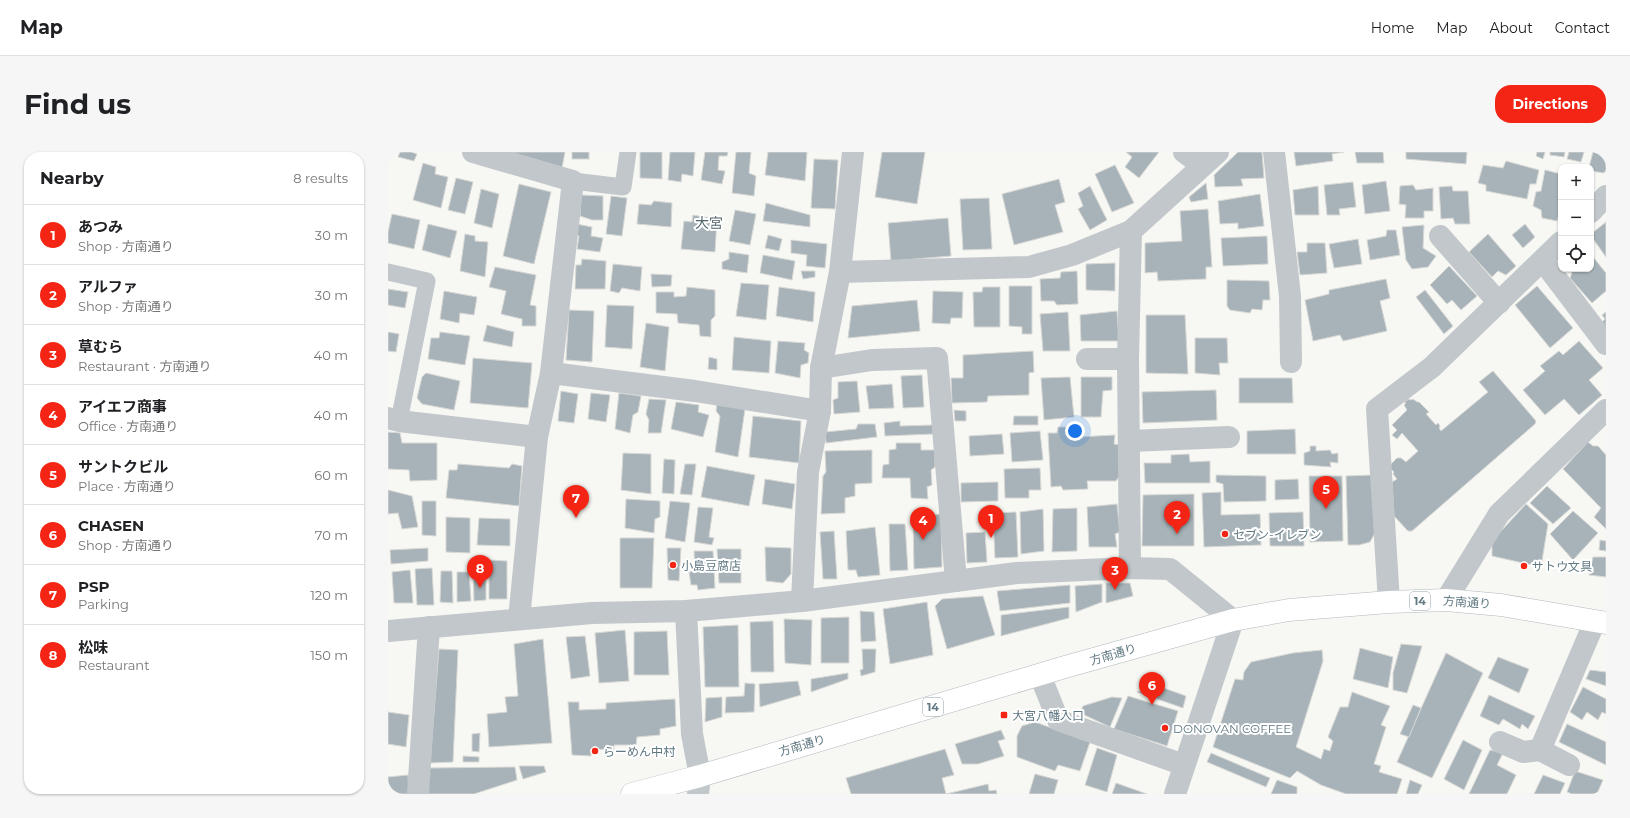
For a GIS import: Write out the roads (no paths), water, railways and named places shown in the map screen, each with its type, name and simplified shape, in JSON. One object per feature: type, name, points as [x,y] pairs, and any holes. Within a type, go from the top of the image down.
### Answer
[{"type":"main road","name":"方南通り","points":[[632,794],[699,785],[1040,675],[1233,620],[1289,610],[1389,602],[1446,600],[1501,605],[1600,622]]},
{"type":"street","points":[[473,152],[573,181],[551,373],[537,437],[519,619]]},
{"type":"street","points":[[802,601],[800,471],[820,411],[821,368],[840,272],[853,152]]},
{"type":"street","points":[[1184,152],[1210,159]]},
{"type":"street","points":[[1274,152],[1290,296],[1291,362]]},
{"type":"street","points":[[840,272],[1029,267],[1072,255],[1130,231],[1210,159]]},
{"type":"street","points":[[1594,209],[1606,196]]},
{"type":"street","points":[[1130,231],[1128,360],[1130,568]]},
{"type":"street","points":[[1440,236],[1499,303]]},
{"type":"street","points":[[1389,602],[1376,409],[1432,367],[1558,245]]},
{"type":"street","points":[[1543,261],[1606,344]]},
{"type":"street","points":[[821,368],[872,360],[937,358],[956,581]]},
{"type":"street","points":[[1087,358],[1128,360]]},
{"type":"street","points":[[551,373],[695,391],[820,411]]},
{"type":"street","points":[[1446,600],[1499,514],[1606,410]]},
{"type":"street","points":[[393,420],[537,437]]},
{"type":"street","points":[[1129,441],[1229,437]]},
{"type":"street","points":[[388,631],[592,613],[686,611],[802,601],[1017,573],[1130,568],[1170,569],[1233,620],[1175,794]]},
{"type":"street","points":[[686,611],[692,734],[699,785]]},
{"type":"street","points":[[1540,750],[1600,622]]},
{"type":"street","points":[[418,794],[429,627]]},
{"type":"street","points":[[1040,675],[1058,720],[1184,765]]},
{"type":"street","points":[[1500,742],[1522,752],[1540,750],[1568,765]]},
{"type":"lane","points":[[573,181],[623,187],[628,152]]},
{"type":"lane","points":[[388,272],[427,281],[393,420]]},
{"type":"place","name":"サントクビル","points":[[1326,509]]},
{"type":"place","name":"PSP","points":[[576,518]]},
{"type":"place","name":"アルファ","points":[[1177,534]]},
{"type":"place","name":"セブン-イレブン","points":[[1225,534]]},
{"type":"place","name":"あつみ","points":[[991,538]]},
{"type":"place","name":"アイエフ商事","points":[[923,540]]},
{"type":"place","name":"小島豆腐店","points":[[673,565]]},
{"type":"place","name":"サトウ文具","points":[[1524,566]]},
{"type":"place","name":"松味","points":[[480,588]]},
{"type":"place","name":"草むら","points":[[1115,590]]},
{"type":"place","name":"CHASEN","points":[[1152,705]]},
{"type":"place","name":"大宮八幡入口","points":[[1004,715]]},
{"type":"place","name":"DONOVAN COFFEE","points":[[1165,728]]},
{"type":"place","name":"らーめん中村","points":[[595,751]]},
{"type":"district","name":"大宮","points":[[709,223]]}]
